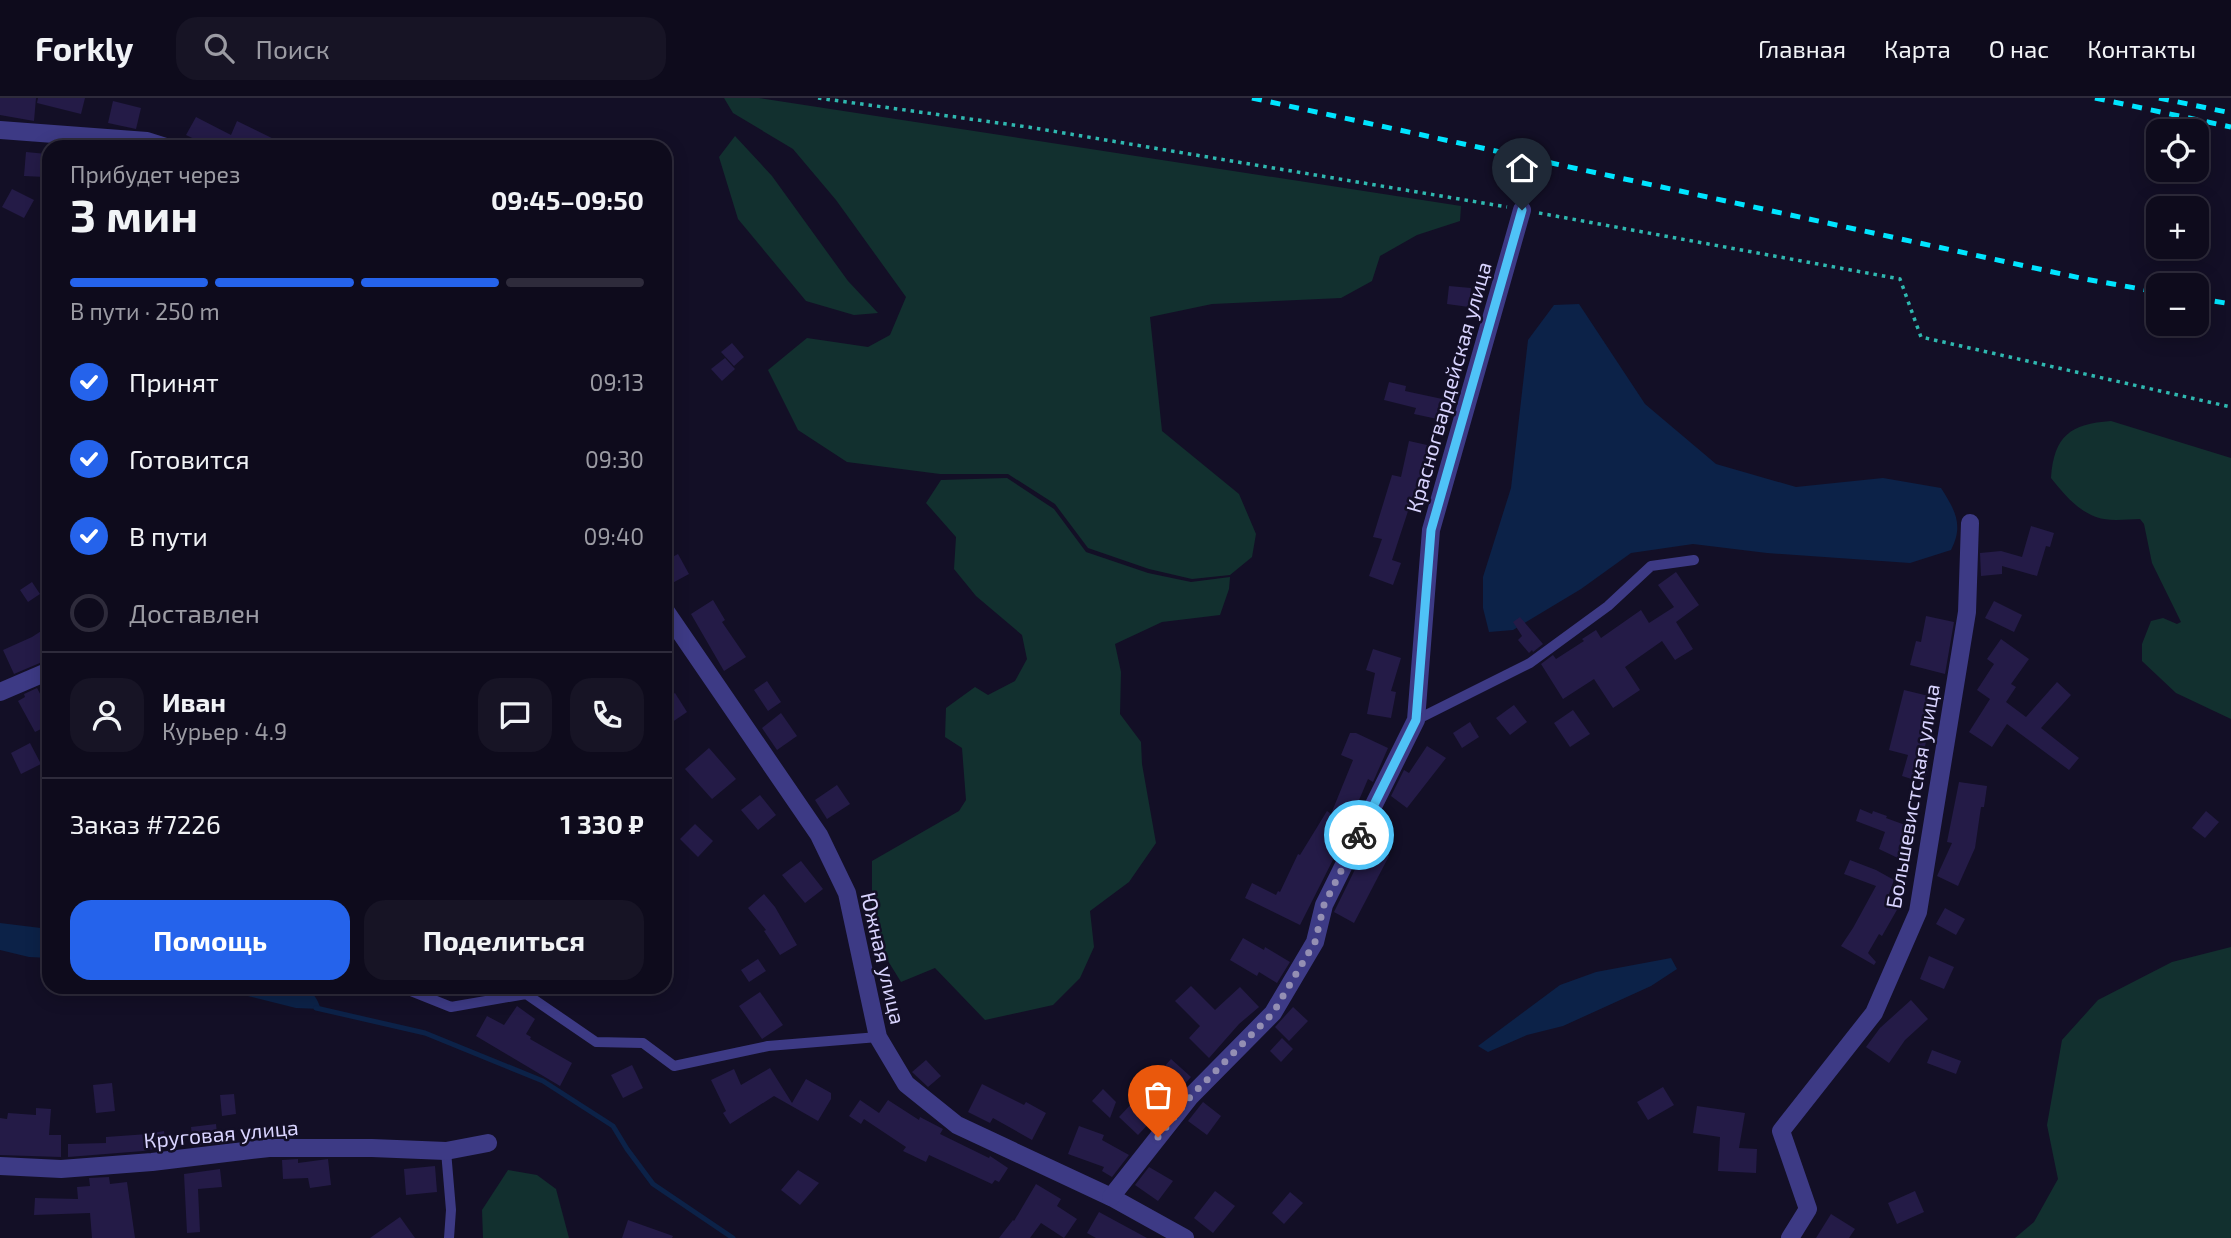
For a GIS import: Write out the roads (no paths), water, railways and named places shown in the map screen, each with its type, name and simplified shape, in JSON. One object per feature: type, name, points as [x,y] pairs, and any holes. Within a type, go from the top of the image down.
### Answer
[{"type":"street","points":[[0,130],[134,140]]},
{"type":"street","name":"Красногвардейская улица","points":[[1111,1197],[1190,1097],[1273,1013],[1315,942],[1324,905],[1416,720],[1431,530],[1522,210]]},
{"type":"street","name":"Большевистская улица","points":[[1790,1238],[1808,1209],[1781,1131],[1874,1013],[1918,912],[1967,612],[1970,523]]},
{"type":"street","name":"Южная улица","points":[[672,620],[820,835],[847,893],[878,1037],[906,1084],[957,1125],[1111,1197],[1185,1238]]},
{"type":"street","points":[[0,692],[42,674]]},
{"type":"street","name":"Круговая улица","points":[[0,1166],[61,1169],[152,1162],[269,1148],[372,1148],[446,1152],[488,1143]]},
{"type":"lane","points":[[1416,720],[1530,663],[1608,606],[1651,566],[1693,560]]},
{"type":"lane","points":[[418,994],[451,1007],[526,994],[596,1042],[643,1043],[674,1066],[768,1046],[878,1037]]},
{"type":"lane","points":[[446,1152],[451,1210],[449,1238]]},
{"type":"water","points":[[1579,304],[1645,404],[1716,464],[1796,487],[1883,478],[1941,488],[1956,518],[1957,533],[1951,550],[1910,563],[1767,553],[1693,544],[1631,553],[1581,589],[1513,630],[1489,632],[1483,608],[1483,577],[1511,488],[1528,340],[1554,305]]},
{"type":"water","points":[[0,923],[42,928],[42,958],[0,950]]},
{"type":"water","points":[[1671,958],[1677,969],[1651,986],[1563,1026],[1527,1035],[1488,1052],[1478,1046],[1560,985],[1596,972]]},
{"type":"water","points":[[239,994],[312,994],[321,1009],[296,1008]]},
{"type":"waterway","points":[[316,1008],[425,1033],[543,1081],[613,1126],[653,1184],[733,1238]]},
{"type":"railway","points":[[1252,98],[2085,279],[2146,290]]},
{"type":"railway","points":[[2095,98],[2231,127]]},
{"type":"railway","points":[[2159,98],[2231,113]]},
{"type":"railway","points":[[2209,300],[2231,304]]}]
